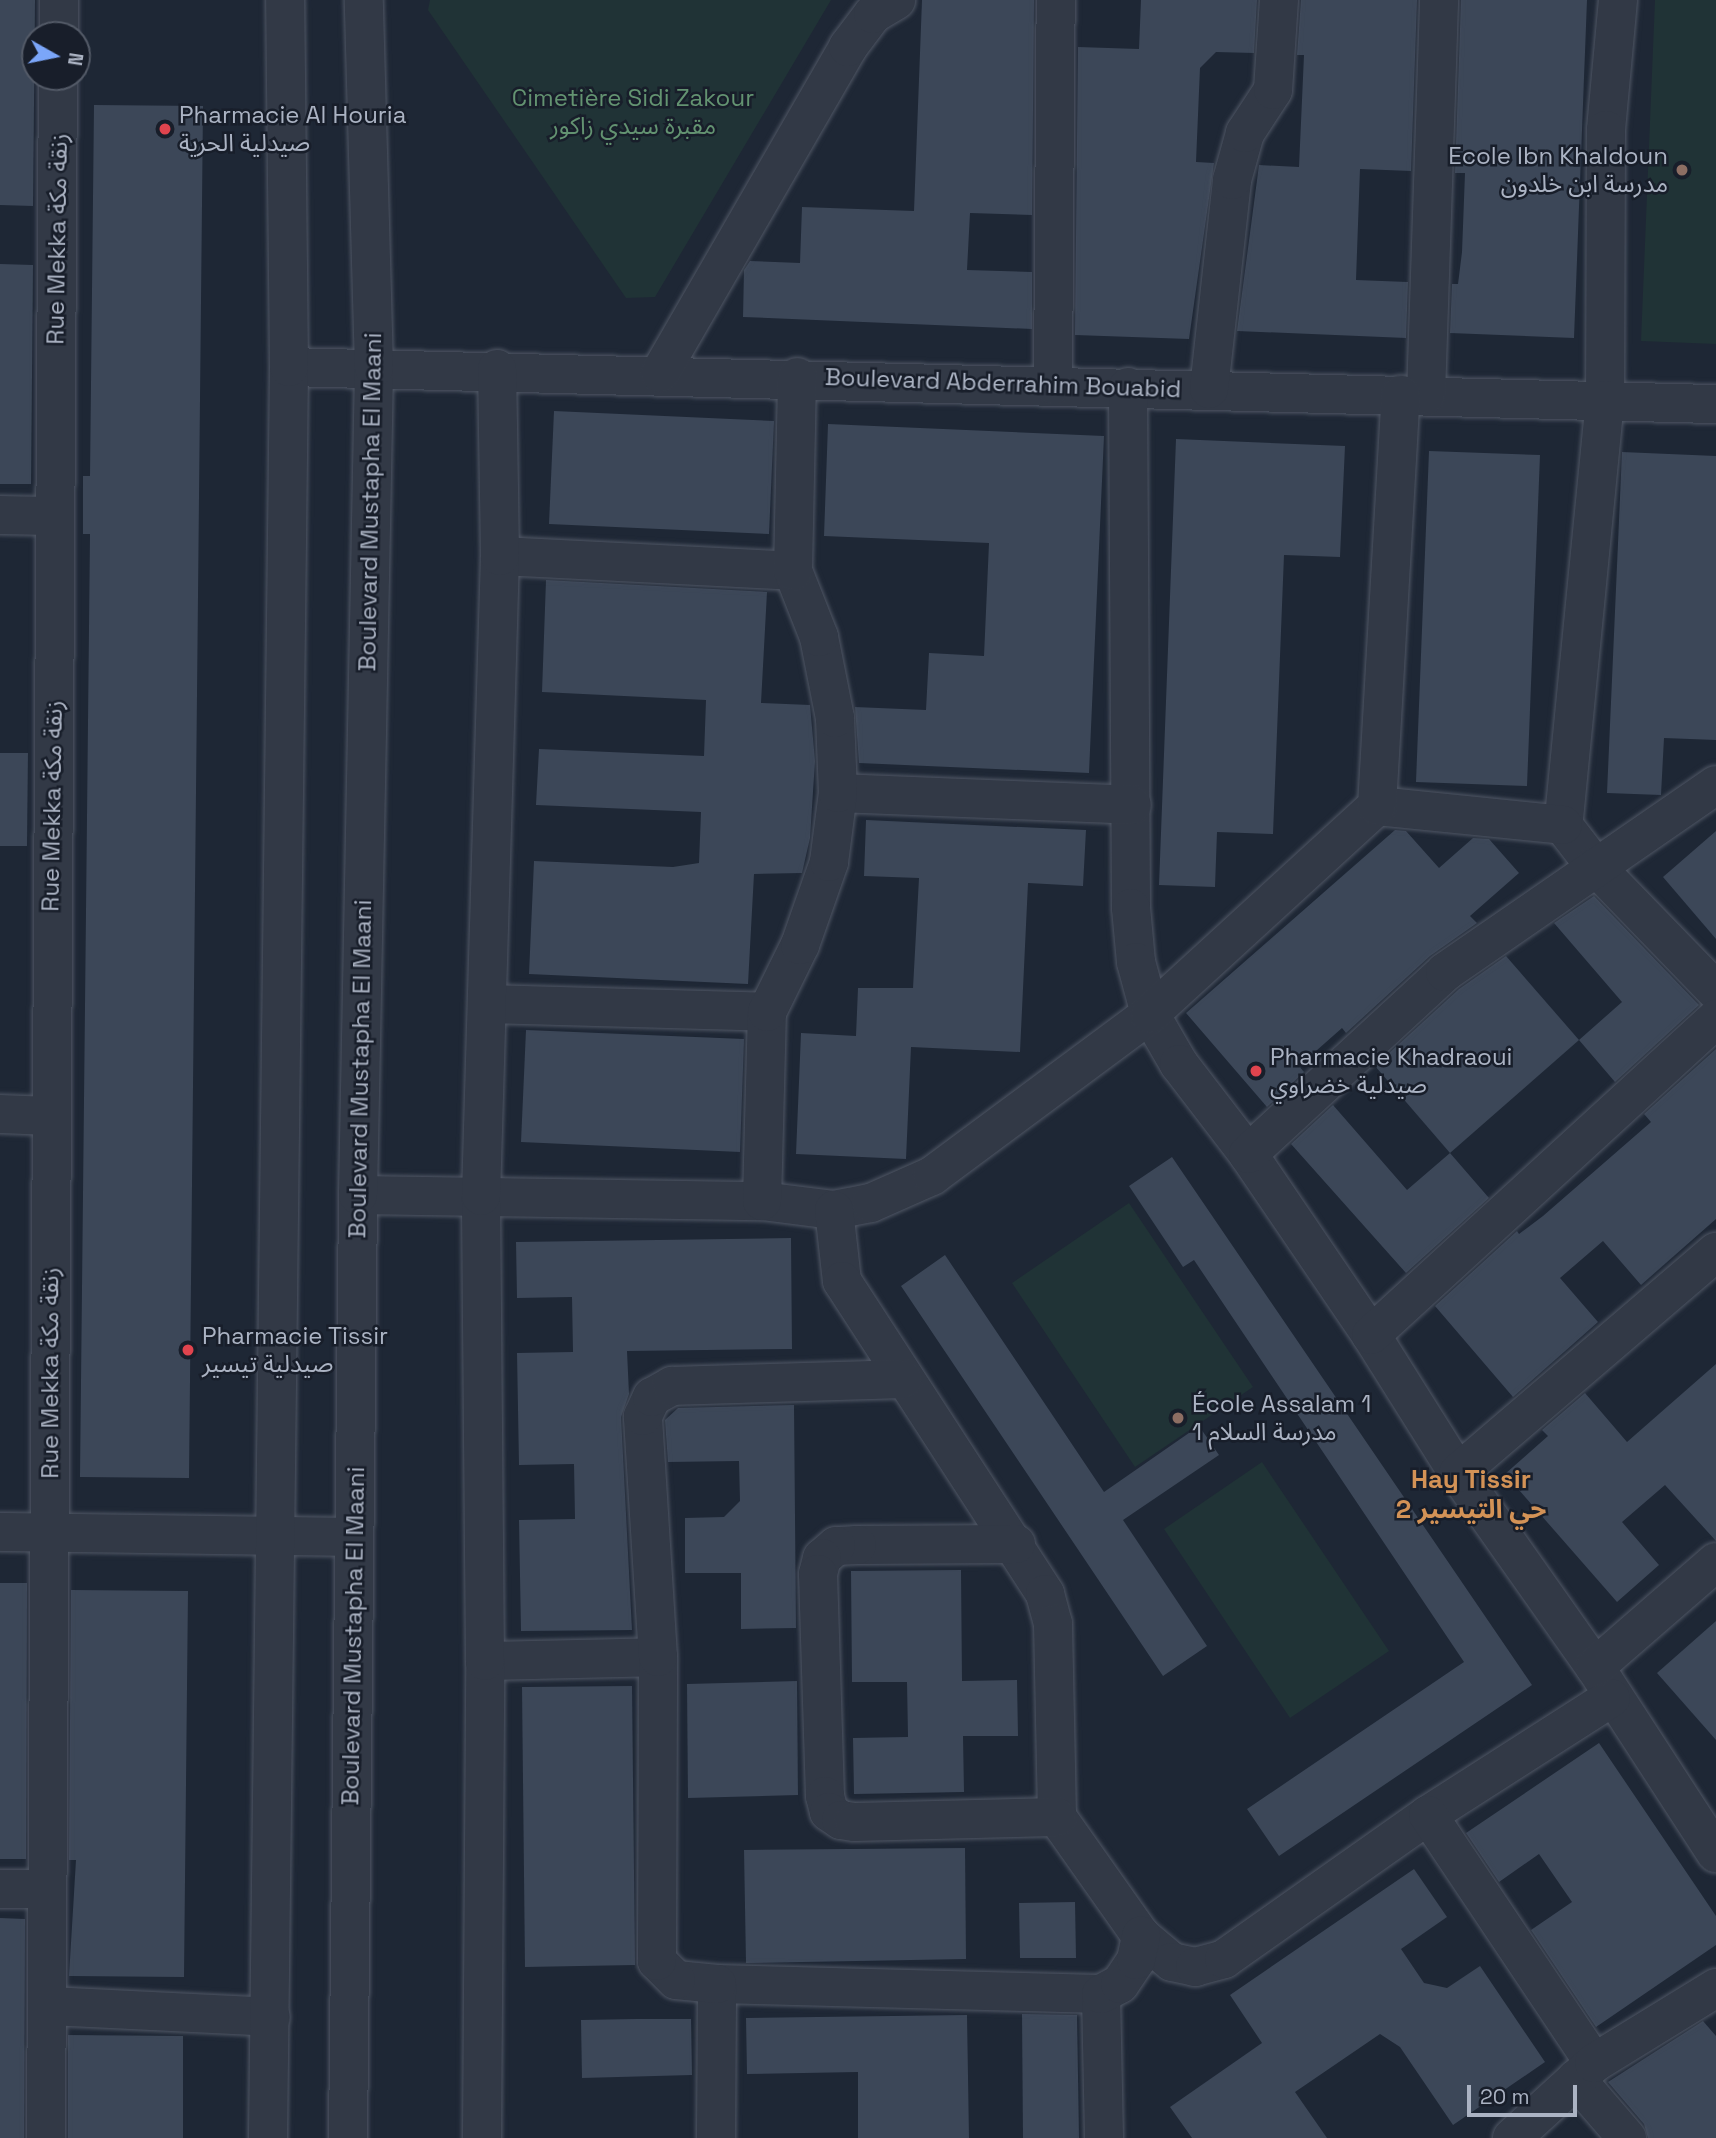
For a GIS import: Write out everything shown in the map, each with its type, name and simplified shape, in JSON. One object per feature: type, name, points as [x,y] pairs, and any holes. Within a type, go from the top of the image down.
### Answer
[{"type":"street","points":[[59,0],[59,21]]},
{"type":"street","points":[[268,2138],[271,2017],[272,1536],[289,367],[285,0]]},
{"type":"street","name":"Boulevard Mustapha El Maani","points":[[348,2138],[358,1195],[374,368],[364,0]]},
{"type":"street","points":[[660,373],[848,47],[873,15],[897,0]]},
{"type":"street","points":[[1053,385],[1056,0]]},
{"type":"street","points":[[1209,389],[1233,180],[1245,133],[1273,90],[1279,0]]},
{"type":"street","points":[[358,1195],[762,1201],[834,1210],[871,1203],[932,1176],[1150,1014],[1377,806],[1413,395],[1439,0]]},
{"type":"street","points":[[1618,0],[1606,131],[1605,400],[1563,825],[1594,865],[1716,991]]},
{"type":"street","name":"Rue Mekka زنقة مكة","points":[[46,2138],[51,1535],[49,1115],[58,91]]},
{"type":"street","name":"Boulevard Abderrahim Bouabid","points":[[289,367],[660,373],[1716,404]]},
{"type":"street","points":[[482,2138],[485,1661],[481,1196],[500,556],[497,369]]},
{"type":"street","points":[[762,1201],[767,1012],[800,945],[829,862],[838,793],[835,718],[819,636],[793,571],[797,377]]},
{"type":"street","points":[[1128,387],[1136,962],[1150,1014],[1179,1064],[1248,1154],[1371,1335],[1458,1473],[1716,1853]]},
{"type":"street","points":[[0,515],[54,516]]},
{"type":"street","points":[[500,556],[793,571]]},
{"type":"street","points":[[1248,1154],[1445,972],[1594,865],[1716,785]]},
{"type":"street","points":[[838,793],[1132,805]]},
{"type":"street","points":[[1377,806],[1563,825]]},
{"type":"street","points":[[488,1004],[767,1012]]},
{"type":"street","points":[[1371,1335],[1716,1019]]},
{"type":"street","points":[[0,1114],[49,1115]]},
{"type":"street","points":[[834,1210],[842,1281],[903,1379],[1016,1544],[1045,1594],[1054,1624],[1057,1817],[1141,1936],[1172,1962],[1195,1967],[1224,1959],[1429,1815],[1603,1683],[1716,1562]]},
{"type":"street","points":[[1458,1473],[1716,1252]]},
{"type":"street","points":[[903,1379],[672,1386],[652,1397],[643,1416],[659,1657],[657,1961],[676,1980],[717,1984],[1101,1994],[1120,1984],[1136,1960],[1141,1936]]},
{"type":"street","points":[[0,1532],[51,1535],[354,1537]]},
{"type":"street","points":[[1016,1544],[836,1546],[822,1558],[818,1574],[825,1796],[829,1812],[841,1821],[1057,1817]]},
{"type":"street","points":[[485,1661],[659,1657]]},
{"type":"street","points":[[1429,1815],[1627,2138]]},
{"type":"street","points":[[0,1889],[46,1889]]},
{"type":"street","points":[[716,2138],[717,1984]]},
{"type":"street","points":[[1512,2138],[1585,2071],[1716,1987]]},
{"type":"street","points":[[1101,1994],[1104,2138]]},
{"type":"street","points":[[48,2006],[271,2017]]},
{"type":"green space","name":"Cimetière Sidi Zakour مقبرة سيدي زاكور","points":[[430,0],[831,0],[655,297],[626,298],[428,10]]},
{"type":"green space","name":"Ecole Ibn Khaldoun مدرسة ابن خلدون","points":[[1655,0],[1716,0],[1716,344],[1641,341]]},
{"type":"green space","points":[[1129,1203],[1253,1387],[1135,1467],[1012,1283]]},
{"type":"green space","points":[[1262,1462],[1389,1651],[1290,1718],[1164,1529]]},
{"type":"building","points":[[0,0],[35,0],[35,21],[21,21],[21,91],[34,91],[33,206],[0,205]]},
{"type":"building","points":[[922,0],[1034,0],[1032,215],[970,213],[967,270],[1032,272],[1032,329],[743,317],[744,270],[750,261],[800,263],[802,207],[914,211]]},
{"type":"building","points":[[1141,0],[1257,0],[1254,53],[1216,52],[1200,68],[1196,162],[1214,163],[1189,339],[1075,335],[1078,47],[1139,49]]},
{"type":"building","points":[[1301,0],[1417,0],[1411,171],[1360,169],[1356,280],[1408,282],[1406,338],[1237,331],[1259,165],[1299,167],[1304,55],[1297,55]]},
{"type":"building","points":[[1461,0],[1587,0],[1574,338],[1450,333],[1452,284],[1458,284],[1462,252],[1465,173],[1455,173]]},
{"type":"building","points":[[94,105],[203,106],[189,1478],[80,1477],[90,534],[83,534],[83,476],[90,476]]},
{"type":"building","points":[[0,264],[33,265],[31,484],[0,484]]},
{"type":"building","points":[[554,411],[774,421],[769,534],[549,524]]},
{"type":"building","points":[[828,424],[1104,436],[1089,773],[859,763],[855,707],[926,710],[929,653],[984,656],[989,543],[824,536]]},
{"type":"building","points":[[1176,439],[1345,446],[1340,557],[1284,555],[1273,834],[1217,832],[1215,887],[1159,885]]},
{"type":"building","points":[[1429,451],[1540,455],[1527,786],[1416,782]]},
{"type":"building","points":[[1622,452],[1716,456],[1716,740],[1664,738],[1661,795],[1607,793]]},
{"type":"building","points":[[546,580],[767,592],[761,703],[810,705],[815,761],[810,838],[802,873],[754,874],[748,984],[529,974],[534,861],[673,867],[699,863],[701,812],[536,805],[539,749],[704,756],[706,700],[542,692]]},
{"type":"building","points":[[0,753],[28,753],[27,846],[0,846]]},
{"type":"building","points":[[866,820],[1086,830],[1083,886],[1028,883],[1020,1052],[911,1047],[906,1159],[796,1154],[801,1033],[856,1036],[858,988],[913,988],[919,878],[864,876]]},
{"type":"building","points":[[1395,830],[1406,831],[1439,868],[1473,838],[1489,839],[1519,873],[1470,916],[1477,923],[1430,956],[1346,1033],[1342,1028],[1299,1066],[1304,1072],[1267,1107],[1186,1013]]},
{"type":"building","points":[[1716,831],[1716,939],[1663,877]]},
{"type":"building","points":[[1594,896],[1699,1005],[1615,1082],[1579,1040],[1622,1002],[1554,923]]},
{"type":"building","points":[[1506,956],[1579,1040],[1450,1153],[1375,1066],[1459,989]]},
{"type":"building","points":[[526,1030],[744,1039],[740,1152],[521,1142]]},
{"type":"building","points":[[1716,1049],[1716,1219],[1641,1285],[1603,1241],[1560,1278],[1598,1322],[1513,1397],[1435,1306],[1517,1231],[1519,1234],[1543,1216],[1651,1122],[1644,1114]]},
{"type":"building","points":[[1333,1105],[1407,1190],[1450,1153],[1489,1198],[1406,1273],[1291,1144]]},
{"type":"building","points":[[1172,1157],[1532,1685],[1279,1856],[1247,1809],[1464,1662],[1194,1260],[1183,1267],[1129,1186]]},
{"type":"building","points":[[791,1238],[792,1349],[627,1351],[629,1394],[621,1417],[632,1630],[521,1631],[519,1520],[575,1519],[574,1464],[519,1465],[517,1353],[573,1352],[572,1297],[517,1298],[516,1242]]},
{"type":"building","points":[[945,1255],[1104,1492],[1199,1426],[1219,1455],[1123,1520],[1207,1646],[1163,1676],[901,1286]]},
{"type":"building","points":[[1716,1364],[1716,1541],[1665,1485],[1622,1522],[1659,1565],[1617,1602],[1505,1474],[1548,1436],[1542,1430],[1585,1393],[1627,1442]]},
{"type":"building","points":[[794,1405],[796,1628],[741,1629],[741,1573],[685,1573],[685,1518],[724,1517],[740,1501],[739,1461],[668,1462],[665,1420],[678,1408]]},
{"type":"building","points":[[961,1570],[962,1681],[1017,1680],[1018,1736],[963,1736],[964,1792],[854,1794],[853,1738],[908,1737],[907,1682],[852,1682],[851,1571]]},
{"type":"building","points":[[0,1583],[27,1583],[26,1859],[0,1859]]},
{"type":"building","points":[[71,1590],[188,1591],[184,1977],[69,1976],[76,1860],[69,1860]]},
{"type":"building","points":[[1716,1621],[1716,1740],[1657,1673]]},
{"type":"building","points":[[797,1681],[798,1795],[688,1798],[687,1684]]},
{"type":"building","points":[[632,1686],[635,1965],[525,1967],[522,1687]]},
{"type":"building","points":[[1599,1743],[1716,1916],[1716,1945],[1596,2027],[1531,1930],[1572,1902],[1539,1854],[1499,1882],[1466,1833]]},
{"type":"building","points":[[965,1848],[966,1959],[746,1963],[744,1850]]},
{"type":"building","points":[[1414,1869],[1447,1917],[1401,1949],[1424,1983],[1447,1988],[1480,1966],[1545,2062],[1453,2125],[1400,2047],[1380,2034],[1295,2092],[1327,2138],[1192,2138],[1170,2107],[1262,2043],[1230,1995]]},
{"type":"building","points":[[1075,1902],[1076,1958],[1020,1958],[1019,1903]]},
{"type":"building","points":[[0,1918],[25,1919],[24,2138],[0,2138]]},
{"type":"building","points":[[1022,2014],[1077,2015],[1079,2138],[1023,2138]]},
{"type":"building","points":[[967,2015],[969,2138],[858,2138],[858,2072],[747,2074],[746,2018]]},
{"type":"building","points":[[691,2019],[692,2075],[582,2078],[581,2020]]},
{"type":"building","points":[[1703,2021],[1716,2036],[1716,2138],[1648,2138],[1644,2124],[1608,2082]]},
{"type":"building","points":[[68,2035],[183,2036],[183,2138],[68,2138]]},
{"type":"place","name":"Pharmacie Al Houria صيدلية الحرية","points":[[165,129]]},
{"type":"place","name":"Ecole Ibn Khaldoun مدرسة ابن خلدون","points":[[1682,170]]},
{"type":"place","name":"Pharmacie Khadraoui صيدلية خضراوي","points":[[1256,1071]]},
{"type":"place","name":"Pharmacie Tissir صيدلية تيسير","points":[[188,1350]]},
{"type":"place","name":"École Assalam 1 مدرسة السلام 1","points":[[1178,1418]]},
{"type":"district","name":"Hay Tissir 2 حي التيسير","points":[[1471,1495]]}]
